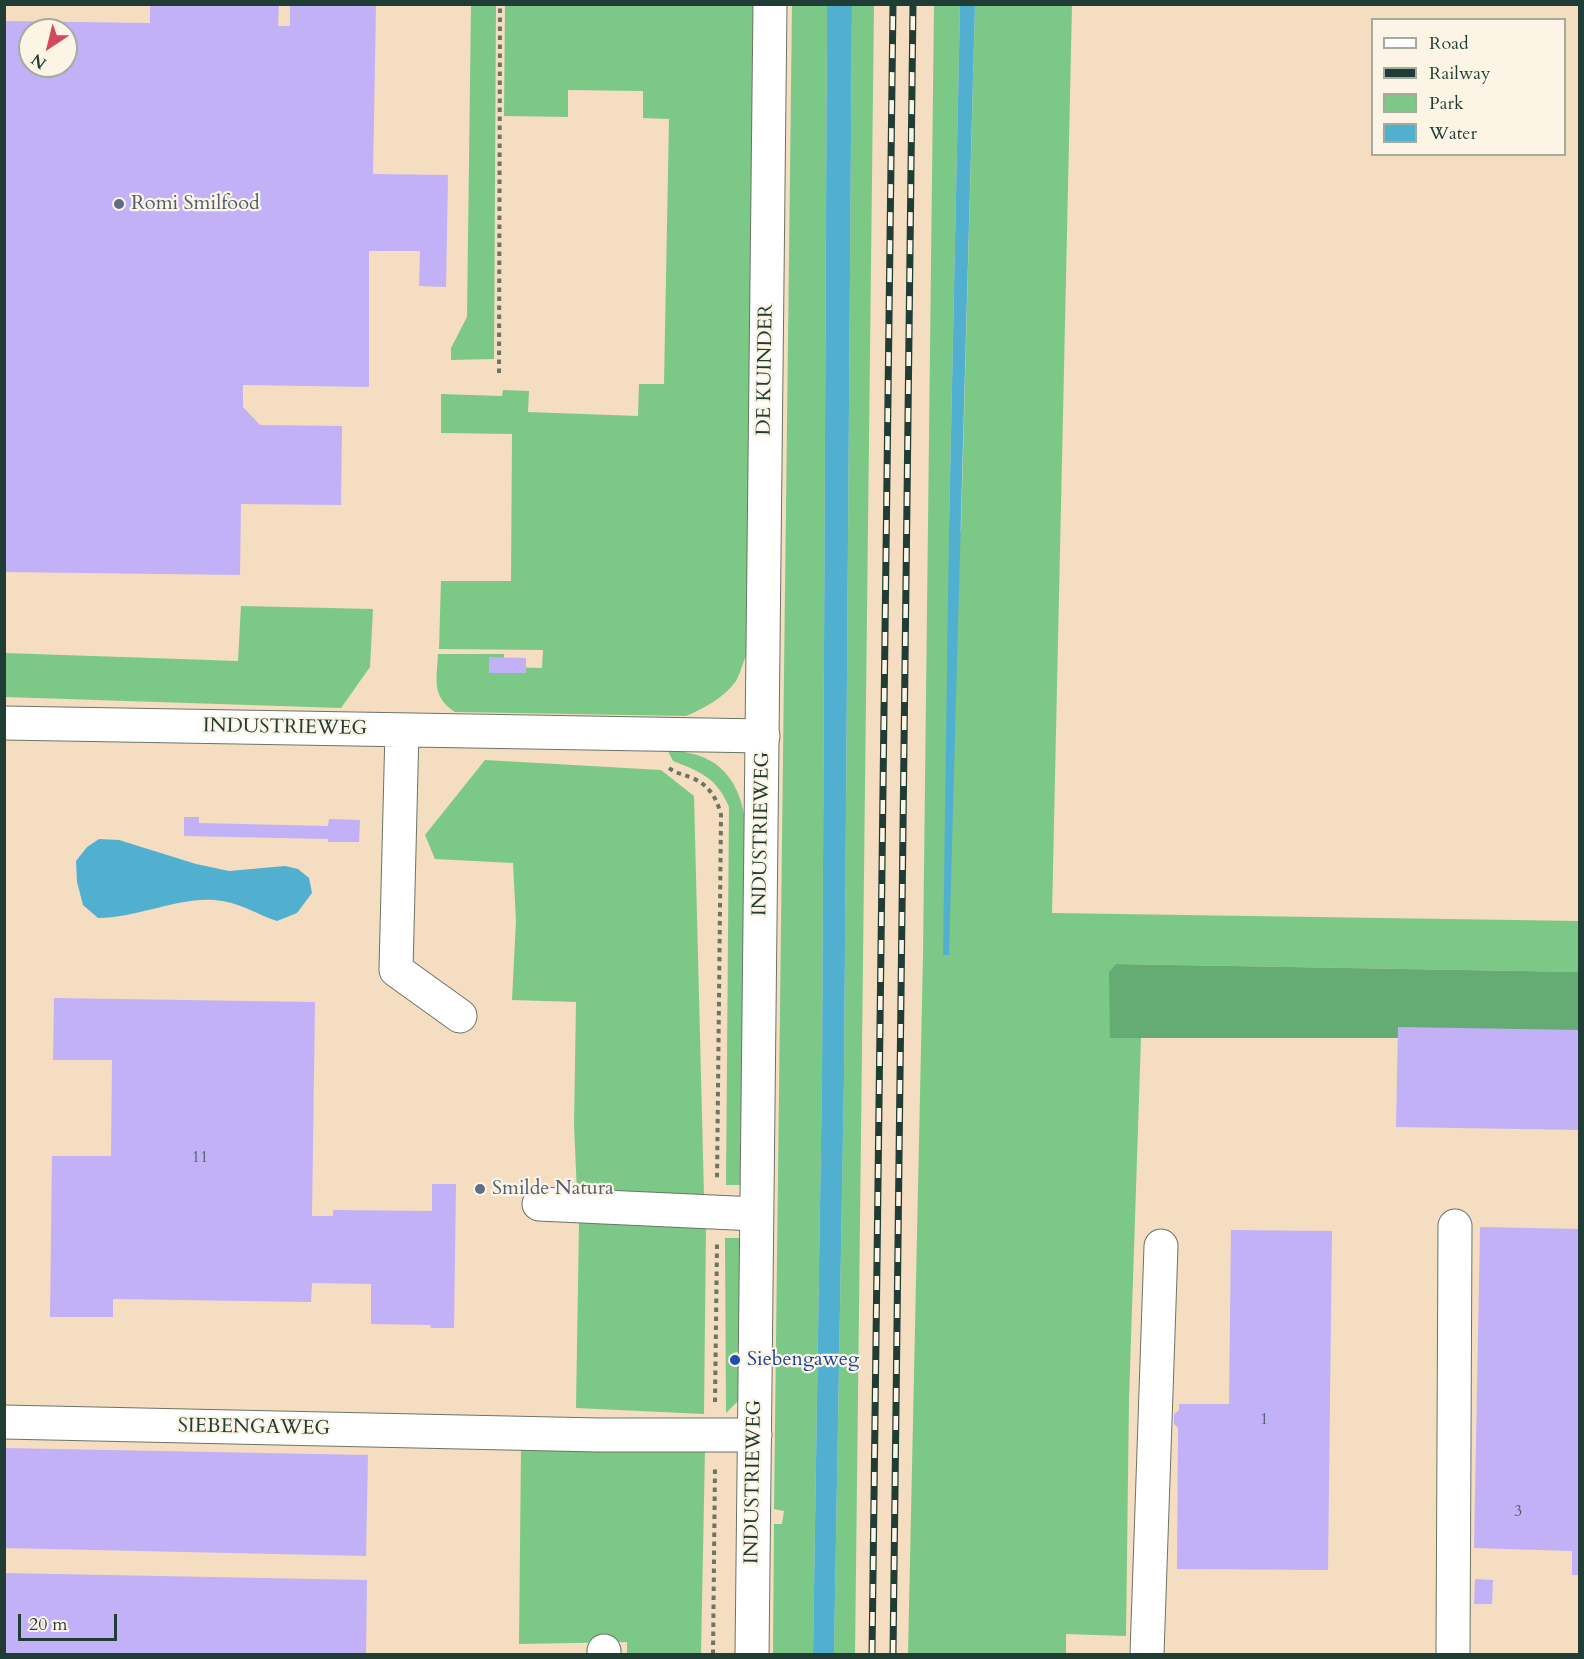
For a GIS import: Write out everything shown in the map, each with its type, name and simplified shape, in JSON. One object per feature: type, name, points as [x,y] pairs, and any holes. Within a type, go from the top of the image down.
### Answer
[{"type":"main road","name":"DE KUINDER","points":[[763,736],[770,4]]},
{"type":"main road","name":"INDUSTRIEWEG","points":[[4,723],[763,736],[753,1654]]},
{"type":"main road","points":[[402,730],[396,970],[460,1016]]},
{"type":"main road","points":[[538,1204],[756,1214]]},
{"type":"main road","points":[[1453,1654],[1455,1226]]},
{"type":"main road","points":[[1147,1654],[1161,1246]]},
{"type":"main road","name":"SIEBENGAWEG","points":[[4,1422],[599,1435],[755,1435]]},
{"type":"main road","points":[[1138,1654],[1173,1654]]},
{"type":"path","points":[[499,372],[500,4]]},
{"type":"path","points":[[663,762],[676,774],[691,777],[707,787],[719,805],[721,815],[715,1407]]},
{"type":"path","points":[[713,1654],[715,1457]]},
{"type":"green space","points":[[827,4],[822,1077],[813,1654],[773,1654],[774,1524],[782,1524],[784,1511],[774,1509],[792,5]]},
{"type":"green space","points":[[874,4],[855,1654],[834,1654],[844,1077],[852,5]]},
{"type":"green space","points":[[471,5],[496,5],[494,359],[451,360],[451,348],[467,317]]},
{"type":"green space","points":[[505,5],[753,5],[748,650],[738,677],[731,687],[713,702],[686,716],[455,712],[442,700],[437,687],[438,654],[504,654],[504,667],[542,668],[543,650],[439,649],[441,581],[511,581],[512,434],[441,433],[441,394],[502,396],[503,390],[529,391],[528,412],[638,416],[639,384],[664,384],[669,119],[643,118],[643,91],[568,90],[568,117],[504,116]]},
{"type":"green space","points":[[934,5],[960,5],[949,527],[961,531],[975,5],[1072,5],[1052,913],[1579,921],[1579,972],[1116,964],[1110,1038],[1141,1038],[1129,1399],[1126,1636],[1066,1634],[1066,1654],[908,1654],[923,955]]},
{"type":"green space","points":[[241,606],[373,609],[370,667],[341,708],[5,697],[5,653],[238,661]]},
{"type":"green space","points":[[668,751],[698,755],[721,768],[736,789],[745,819],[740,1185],[726,1185],[729,807],[719,789],[707,777],[673,761]]},
{"type":"green space","points":[[485,760],[661,770],[694,796],[704,1197],[577,1193],[574,1125],[576,1002],[512,1000],[516,921],[513,863],[435,859],[425,835]]},
{"type":"green space","points":[[1116,964],[1579,972],[1579,1038],[1110,1038],[1109,972]]},
{"type":"green space","points":[[579,1223],[706,1226],[704,1414],[576,1408]]},
{"type":"green space","points":[[725,1238],[740,1238],[740,1351],[733,1353],[734,1367],[740,1367],[739,1400],[726,1413]]},
{"type":"green space","points":[[705,1449],[701,1654],[627,1654],[627,1642],[519,1644],[521,1450]]},
{"type":"water","points":[[827,5],[852,5],[844,1077],[834,1654],[813,1654],[822,1077]]},
{"type":"water","points":[[960,5],[975,5],[949,955],[943,955]]},
{"type":"water","points":[[99,839],[119,840],[196,864],[229,871],[285,866],[298,869],[309,878],[312,893],[297,913],[277,921],[239,905],[214,900],[186,902],[127,915],[98,918],[83,905],[77,882],[76,861],[87,847]]},
{"type":"building","points":[[150,4],[279,4],[278,26],[290,26],[290,5],[376,5],[373,174],[448,175],[446,287],[419,286],[420,251],[369,251],[369,387],[243,385],[243,407],[260,425],[342,426],[341,505],[241,504],[240,575],[4,572],[4,21],[18,21],[18,78],[78,78],[78,22],[150,23]]},
{"type":"building","points":[[489,657],[526,658],[526,673],[489,673]]},
{"type":"building","points":[[184,817],[199,817],[199,823],[328,826],[329,819],[360,820],[359,842],[328,842],[328,839],[184,836]]},
{"type":"building","points":[[54,998],[315,1002],[312,1216],[333,1216],[333,1210],[432,1211],[432,1184],[456,1184],[454,1328],[431,1328],[430,1325],[371,1324],[371,1284],[312,1283],[311,1302],[113,1299],[113,1317],[50,1317],[52,1156],[111,1156],[112,1060],[53,1060]]},
{"type":"building","points":[[1398,1027],[1580,1030],[1580,1130],[1396,1127]]},
{"type":"building","points":[[1480,1227],[1580,1229],[1580,1575],[1572,1575],[1572,1551],[1474,1548]]},
{"type":"building","points":[[1231,1230],[1332,1231],[1328,1570],[1177,1569],[1178,1428],[1174,1424],[1174,1414],[1179,1410],[1179,1404],[1229,1404]]},
{"type":"building","points":[[4,1448],[368,1455],[366,1556],[4,1548]]},
{"type":"building","points":[[4,1573],[367,1580],[366,1654],[4,1654]]},
{"type":"building","points":[[1475,1579],[1493,1580],[1492,1604],[1474,1604]]},
{"type":"railway","points":[[872,1654],[893,4]]},
{"type":"railway","points":[[893,1654],[913,4]]},
{"type":"place","name":"Romi Smilfood","points":[[119,204]]},
{"type":"place","name":"Smilde Natura","points":[[480,1189]]},
{"type":"place","name":"Siebengaweg","points":[[735,1360]]}]
